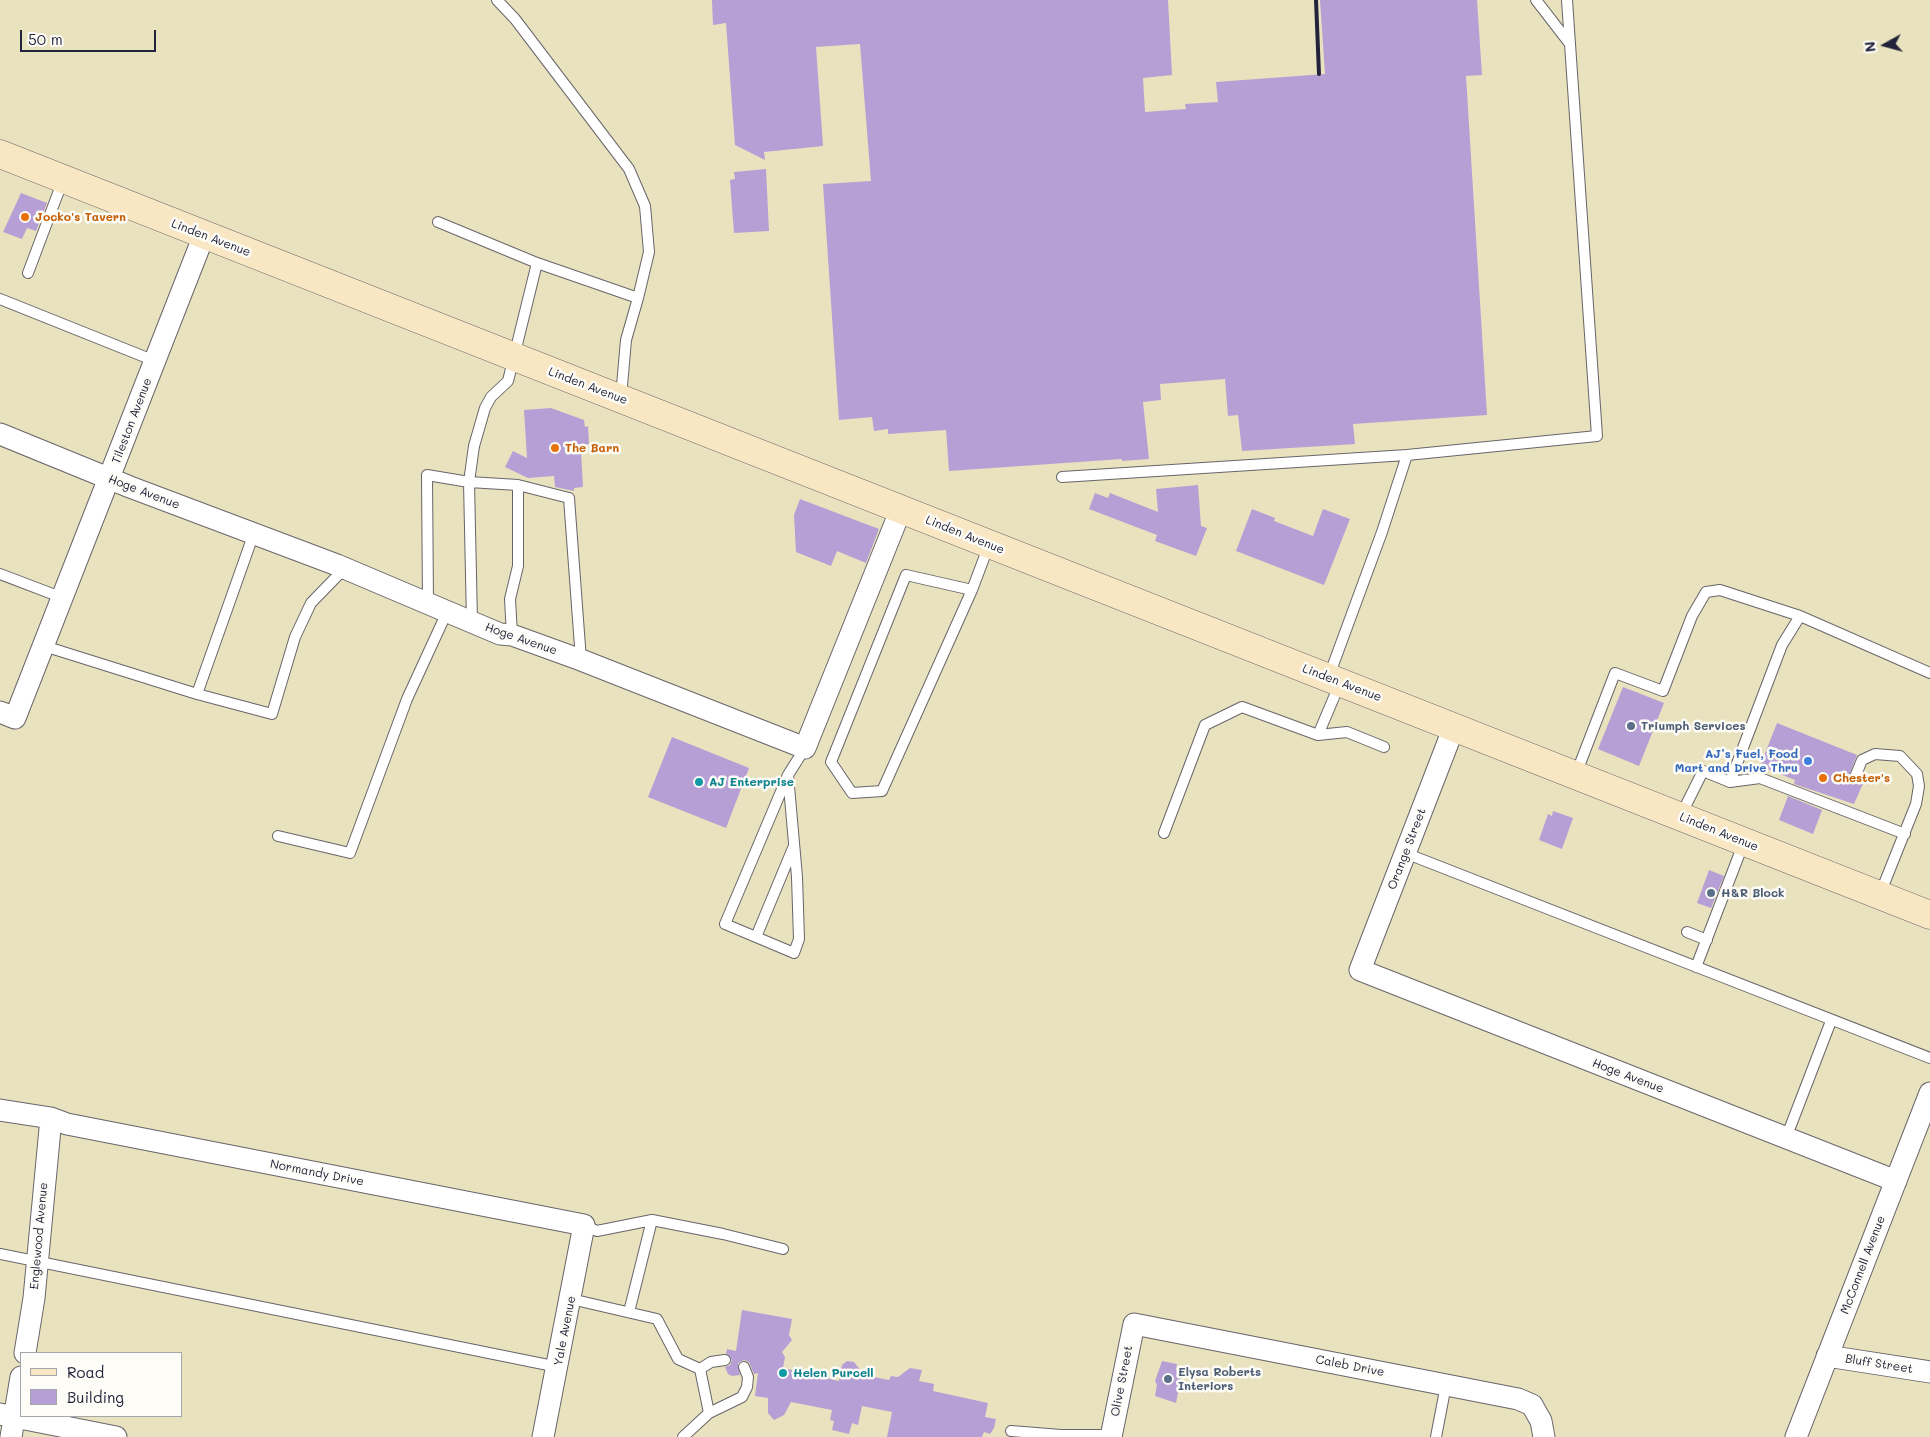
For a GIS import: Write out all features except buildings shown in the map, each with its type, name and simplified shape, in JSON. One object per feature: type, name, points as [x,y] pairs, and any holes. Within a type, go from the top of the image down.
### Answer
[{"type":"street","name":"Linden Avenue","points":[[0,154],[1930,915]]},
{"type":"street","name":"Tileston Avenue","points":[[7,715],[44,646],[204,235]]},
{"type":"street","name":"Hoge Avenue","points":[[0,434],[110,479],[345,568],[500,634],[512,635],[581,660],[805,748]]},
{"type":"street","points":[[805,748],[901,509]]},
{"type":"street","name":"Orange Street","points":[[1360,970],[1454,727]]},
{"type":"street","name":"Hoge Avenue","points":[[1360,970],[1896,1181]]},
{"type":"street","name":"McConnell Avenue","points":[[1796,1437],[1930,1093]]},
{"type":"street","name":"Normandy Drive","points":[[0,1110],[51,1118],[67,1124],[584,1225]]},
{"type":"street","name":"Englewood Avenue","points":[[25,1352],[37,1261],[51,1118]]},
{"type":"street","name":"Yale Avenue","points":[[543,1437],[584,1225]]},
{"type":"street","name":"Caleb Drive","points":[[1134,1324],[1518,1400],[1532,1405],[1541,1421],[1544,1437]]},
{"type":"street","name":"Olive Street","points":[[1111,1436],[1134,1324]]},
{"type":"street","name":"Bluff Street","points":[[1827,1356],[1930,1372]]},
{"type":"street","points":[[20,1381],[9,1423],[116,1437]]},
{"type":"lane","points":[[497,0],[515,19],[629,169],[645,206],[649,252],[626,340],[621,398]]},
{"type":"lane","points":[[1536,0],[1570,44]]},
{"type":"lane","points":[[1062,476],[1407,455],[1597,436],[1568,0]]},
{"type":"lane","points":[[28,273],[64,180]]},
{"type":"lane","points":[[438,222],[537,264],[638,298]]},
{"type":"lane","points":[[472,622],[469,482],[474,446],[485,408],[491,397],[508,381],[537,264]]},
{"type":"lane","points":[[0,299],[155,361]]},
{"type":"lane","points":[[1318,734],[1407,455]]},
{"type":"lane","points":[[278,836],[350,853],[407,700],[437,608],[427,475],[469,482],[518,485],[569,498],[581,660]]},
{"type":"lane","points":[[512,635],[510,599],[518,566],[518,485]]},
{"type":"lane","points":[[197,694],[254,533]]},
{"type":"lane","points":[[972,590],[906,575],[831,762],[852,793],[882,791],[972,590],[989,544]]},
{"type":"lane","points":[[44,646],[197,694],[272,714],[295,637],[311,603],[345,568]]},
{"type":"lane","points":[[0,574],[63,598]]},
{"type":"lane","points":[[1575,775],[1615,673],[1663,690],[1692,616],[1706,592],[1720,590],[1800,616],[1930,673]]},
{"type":"lane","points":[[1730,782],[1782,646],[1800,616]]},
{"type":"lane","points":[[1164,833],[1205,725],[1242,707],[1318,734],[1347,732],[1384,747]]},
{"type":"lane","points":[[788,775],[797,877],[798,939],[794,953],[725,924],[788,775],[805,748]]},
{"type":"lane","points":[[1854,777],[1862,760],[1876,754],[1900,756],[1916,774],[1919,786],[1916,804],[1905,834],[1879,895]]},
{"type":"lane","points":[[1680,816],[1703,771],[1730,782],[1760,778],[1844,806],[1905,834]]},
{"type":"lane","points":[[1696,967],[1744,842]]},
{"type":"lane","points":[[756,937],[793,846]]},
{"type":"lane","points":[[1405,852],[1831,1021],[1930,1058]]},
{"type":"lane","points":[[1687,932],[1707,940]]},
{"type":"lane","points":[[1786,1138],[1831,1021]]},
{"type":"lane","points":[[629,1312],[652,1220]]},
{"type":"lane","points":[[584,1225],[597,1231],[652,1220],[723,1234],[783,1249]]},
{"type":"lane","points":[[0,1254],[558,1366]]},
{"type":"lane","points":[[571,1299],[657,1319],[678,1359],[700,1369]]},
{"type":"lane","points":[[700,1369],[711,1362],[725,1360]]},
{"type":"lane","points":[[683,1437],[709,1412],[742,1397],[748,1377],[744,1367]]},
{"type":"lane","points":[[700,1369],[709,1412]]},
{"type":"lane","points":[[1436,1437],[1446,1385]]},
{"type":"lane","points":[[1011,1432],[1111,1436]]},
{"type":"railway","points":[[1316,0],[1319,74]]},
{"type":"place","name":"Jocko's Tavern","points":[[25,217]]},
{"type":"place","name":"The Barn","points":[[555,448]]},
{"type":"place","name":"Triumph Services","points":[[1631,726]]},
{"type":"place","name":"AJ’s Fuel, Food Mart and Drive Thru","points":[[1808,761]]},
{"type":"place","name":"Chester's","points":[[1823,778]]},
{"type":"place","name":"AJ Enterprise","points":[[699,782]]},
{"type":"place","name":"H&R Block","points":[[1711,893]]},
{"type":"place","name":"Helen Purcell","points":[[783,1373]]},
{"type":"place","name":"Elysa Roberts Interiors","points":[[1168,1379]]}]
